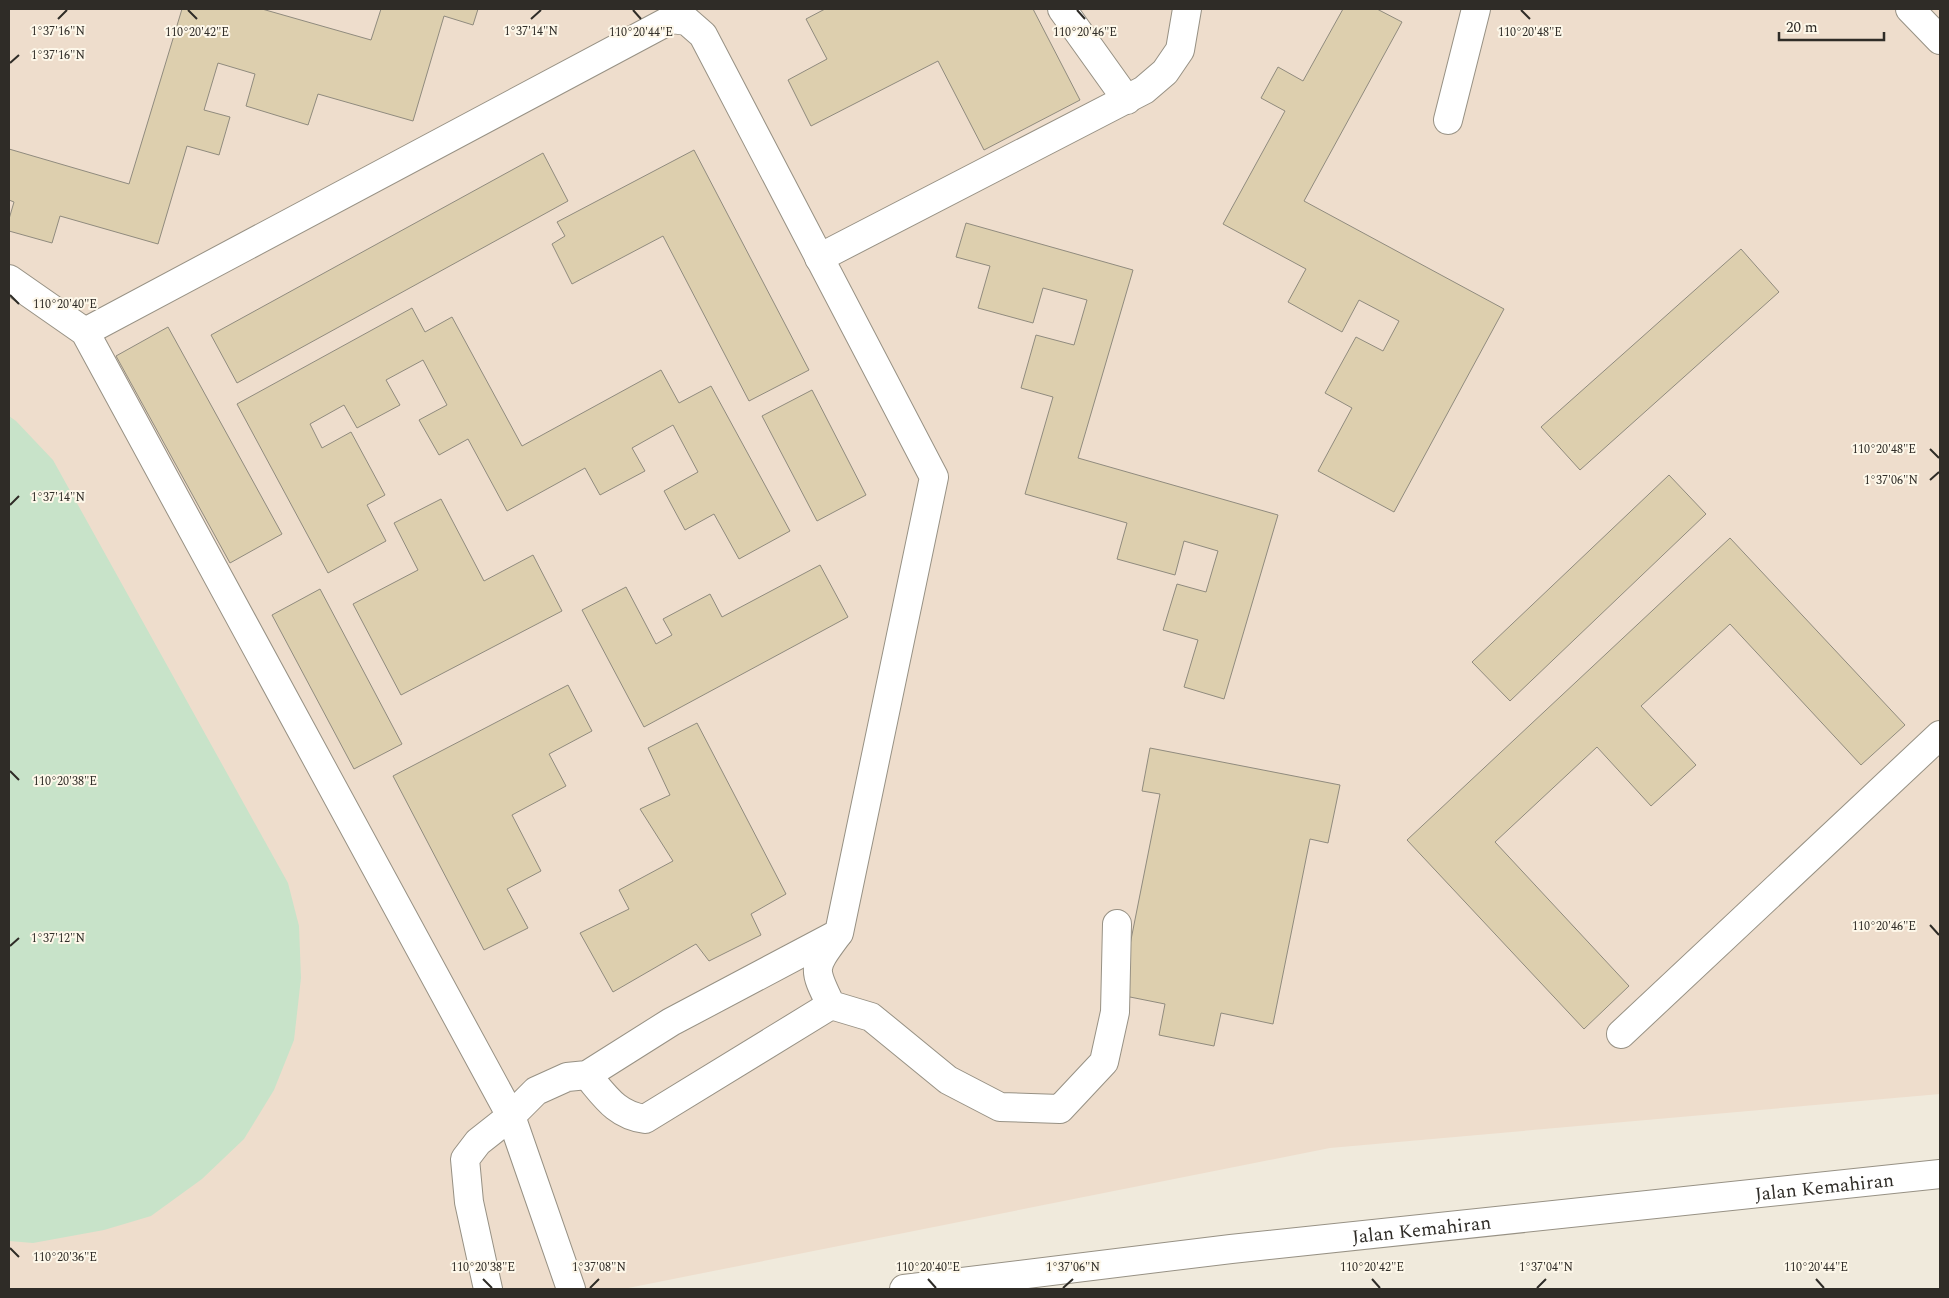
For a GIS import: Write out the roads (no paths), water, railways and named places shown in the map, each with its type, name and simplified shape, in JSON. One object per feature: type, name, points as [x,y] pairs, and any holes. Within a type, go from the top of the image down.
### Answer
[{"type":"lane","points":[[1062,9],[1127,100]]},
{"type":"lane","points":[[819,258],[1144,90],[1165,72],[1180,50],[1187,9]]},
{"type":"lane","points":[[1448,120],[1476,9]]},
{"type":"lane","points":[[1910,9],[1940,40]]},
{"type":"lane","points":[[85,332],[672,19],[687,21],[703,35],[934,477],[839,933],[818,961],[817,977],[831,1005],[872,1017],[948,1080],[1000,1107],[1060,1109],[1104,1062],[1115,1012],[1117,924]]},
{"type":"lane","points":[[9,279],[85,332],[511,1116],[571,1289]]},
{"type":"lane","points":[[1621,1034],[1940,735]]},
{"type":"lane","points":[[488,1289],[469,1202],[465,1159],[478,1142],[511,1116],[536,1091],[567,1077],[587,1075],[671,1022],[839,933]]},
{"type":"lane","points":[[587,1075],[621,1112],[631,1117],[645,1119],[831,1005]]},
{"type":"lane","name":"Jalan Kemahiran","points":[[904,1289],[1231,1249],[1940,1174]]}]
